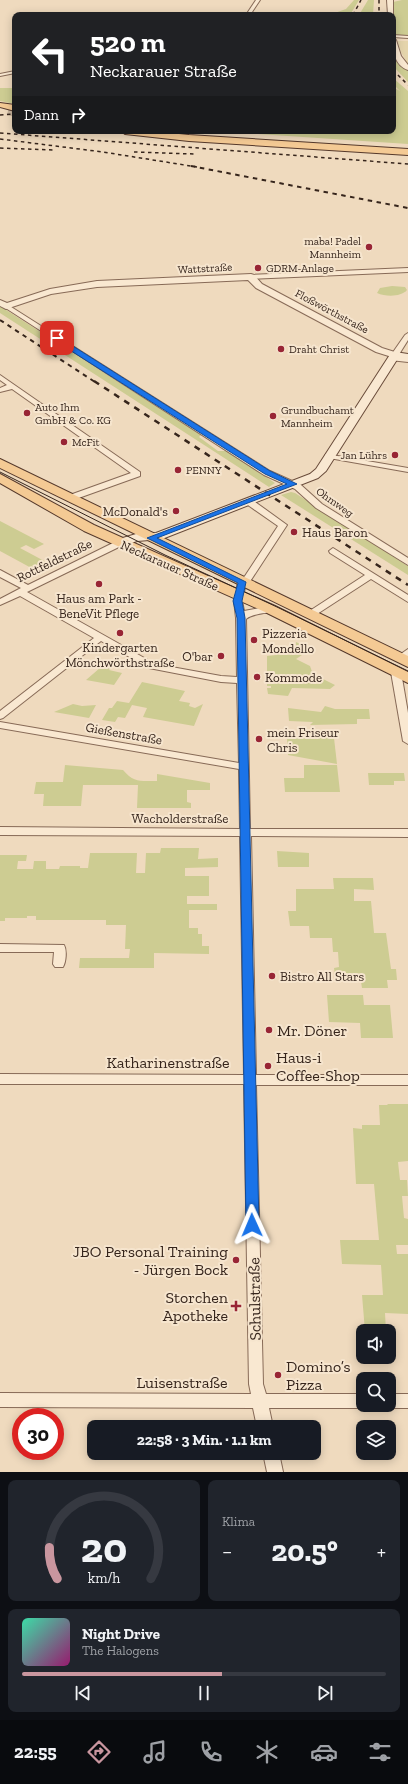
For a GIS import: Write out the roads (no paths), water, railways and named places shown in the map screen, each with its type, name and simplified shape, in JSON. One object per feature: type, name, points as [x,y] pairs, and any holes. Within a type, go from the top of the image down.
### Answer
[{"type":"main road","points":[[0,105],[8,110]]},
{"type":"main road","points":[[155,134],[408,152]]},
{"type":"main road","points":[[204,134],[408,148]]},
{"type":"main road","points":[[103,535],[143,543],[314,476],[320,471],[394,356]]},
{"type":"main road","name":"Floßwörthstraße","points":[[394,356],[408,357]]},
{"type":"main road","name":"Neckarauer Straße","points":[[0,463],[70,498],[143,543],[240,588],[311,614],[404,664]]},
{"type":"main road","name":"Neckarauer Straße","points":[[0,478],[120,543],[143,543],[173,548],[240,588],[270,609],[404,664]]},
{"type":"street","points":[[250,12],[258,0]]},
{"type":"street","points":[[390,0],[391,12]]},
{"type":"street","points":[[396,36],[408,37]]},
{"type":"street","points":[[396,48],[400,59],[408,68]]},
{"type":"street","points":[[0,75],[12,73]]},
{"type":"street","name":"Wattstraße","points":[[3,305],[50,292],[97,284],[408,270]]},
{"type":"street","name":"Floßwörthstraße","points":[[251,277],[252,280],[259,286],[379,350],[408,360]]},
{"type":"street","name":"Ohmweg","points":[[3,305],[267,473],[294,484],[319,506],[408,562]]},
{"type":"street","points":[[394,356],[408,335]]},
{"type":"street","points":[[0,377],[137,474],[70,498]]},
{"type":"street","points":[[0,390],[13,386]]},
{"type":"street","points":[[329,456],[408,470]]},
{"type":"street","points":[[240,588],[283,525],[248,501]]},
{"type":"street","name":"Rottfeldstraße","points":[[0,602],[120,543]]},
{"type":"street","points":[[334,551],[363,572],[372,575],[408,599]]},
{"type":"street","points":[[0,573],[23,590],[152,666],[220,679],[242,680]]},
{"type":"street","points":[[311,614],[372,575]]},
{"type":"street","name":"Schulstraße","points":[[240,588],[238,601],[241,618],[256,1384],[263,1420]]},
{"type":"street","points":[[241,618],[249,612],[270,609]]},
{"type":"street","points":[[0,716],[101,637]]},
{"type":"street","points":[[404,664],[408,741]]},
{"type":"street","name":"Gießenstraße","points":[[0,724],[244,767]]},
{"type":"street","name":"Wacholderstraße","points":[[0,831],[408,832]]},
{"type":"street","points":[[0,948],[60,948],[59,964]]},
{"type":"street","name":"Katharinenstraße","points":[[0,1079],[408,1080]]},
{"type":"street","name":"Luisenstraße","points":[[0,1400],[356,1401]]},
{"type":"street","points":[[396,1401],[408,1401]]},
{"type":"street","points":[[272,1460],[275,1472]]},
{"type":"tunnel","points":[[8,111],[12,112]]},
{"type":"tram line","points":[[0,472],[165,555],[277,607],[408,671]]},
{"type":"railway","points":[[355,12],[361,0]]},
{"type":"railway","points":[[379,0],[379,12]]},
{"type":"railway","points":[[396,73],[408,85]]},
{"type":"railway","points":[[0,115],[12,114]]},
{"type":"railway","points":[[0,133],[12,134]]},
{"type":"railway","points":[[13,134],[408,164]]},
{"type":"railway","points":[[0,139],[103,152],[192,166]]},
{"type":"railway","points":[[0,148],[53,150]]},
{"type":"railway","points":[[134,152],[194,154]]},
{"type":"railway","points":[[192,166],[197,167]]},
{"type":"railway","points":[[192,166],[408,208]]},
{"type":"railway","points":[[0,320],[95,382]]},
{"type":"railway","points":[[94,381],[408,585]]},
{"type":"place","name":"maba! Padel Mannheim","points":[[369,247]]},
{"type":"place","name":"GDRM-Anlage","points":[[258,268]]},
{"type":"place","name":"Draht Christ","points":[[281,349]]},
{"type":"place","name":"Auto Ihm GmbH & Co. KG","points":[[27,413]]},
{"type":"place","name":"Grundbuchamt Mannheim","points":[[273,416]]},
{"type":"place","name":"McFit","points":[[64,442]]},
{"type":"place","name":"Jan Lührs","points":[[395,455]]},
{"type":"place","name":"PENNY","points":[[178,470]]},
{"type":"place","name":"McDonald's","points":[[176,511]]},
{"type":"place","name":"Haus Baron","points":[[294,532]]},
{"type":"place","name":"Haus am Park - BeneVit Pflege","points":[[99,584]]},
{"type":"place","name":"Kindergarten Mönchwörthstraße","points":[[120,633]]},
{"type":"place","name":"Pizzeria Mondello","points":[[254,640]]},
{"type":"place","name":"O'bar","points":[[221,656]]},
{"type":"place","name":"Kommode","points":[[257,677]]},
{"type":"place","name":"mein Friseur Chris","points":[[259,739]]},
{"type":"place","name":"Bistro All Stars","points":[[272,976]]},
{"type":"place","name":"Mr. Döner","points":[[269,1030]]},
{"type":"place","name":"Haus-i Coffee-Shop","points":[[268,1066]]},
{"type":"place","name":"JBO Personal Training - Jürgen Bock","points":[[236,1260]]},
{"type":"place","name":"Storchen Apotheke","points":[[236,1306]]},
{"type":"place","name":"Domino’s Pizza","points":[[278,1375]]}]
